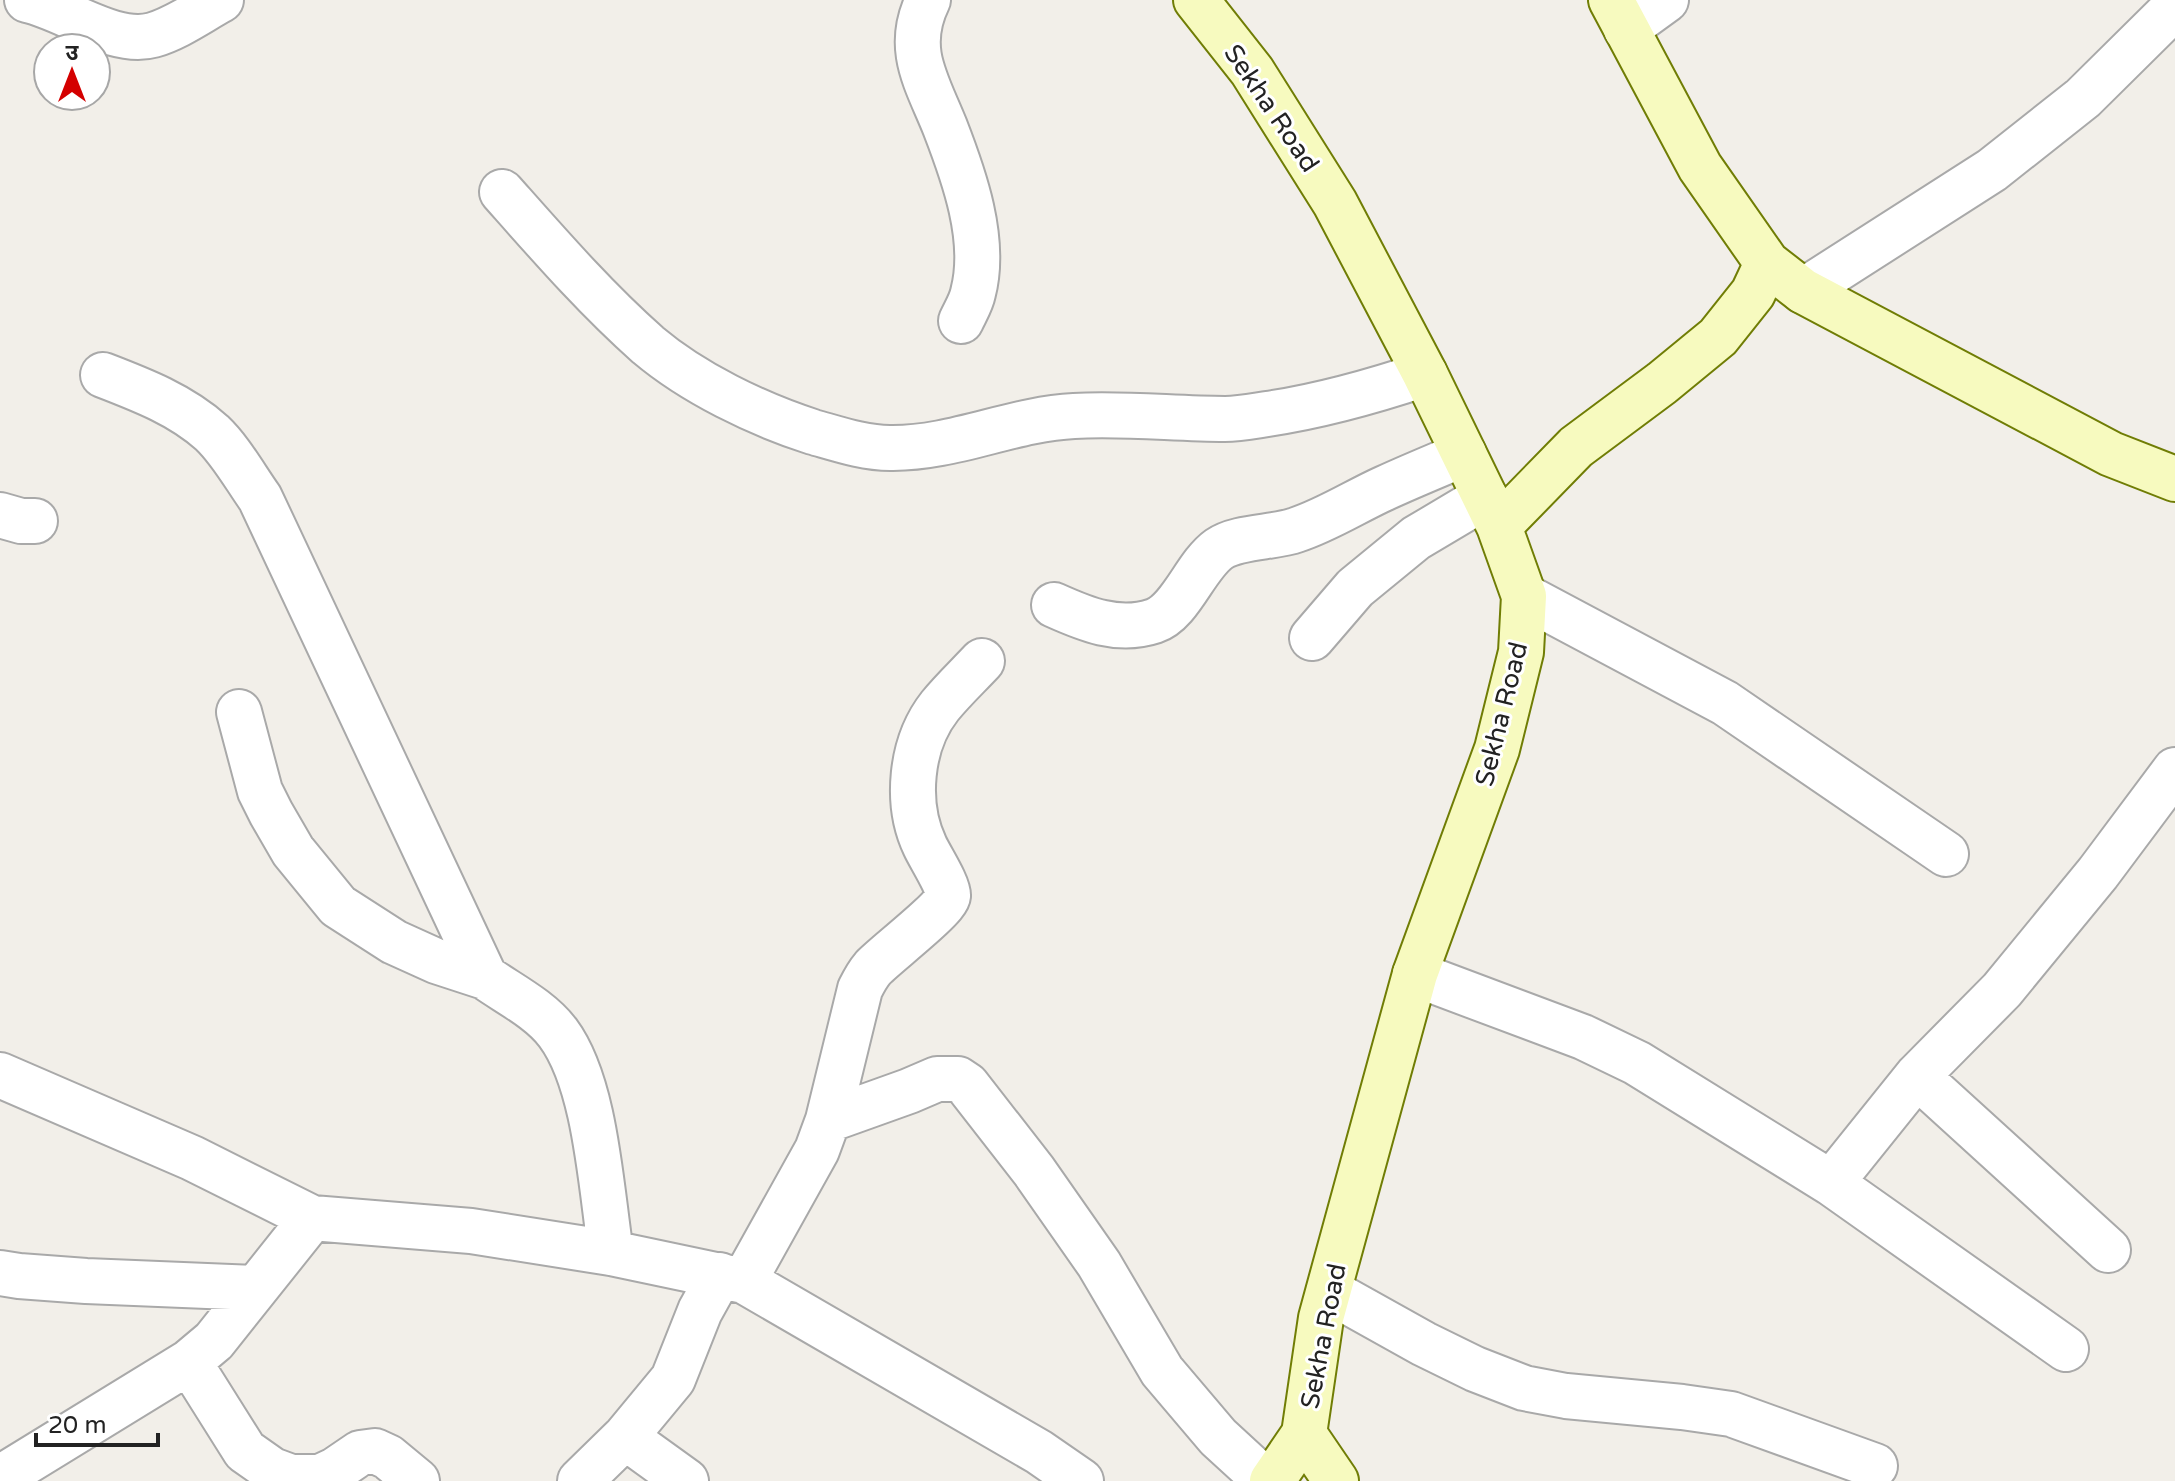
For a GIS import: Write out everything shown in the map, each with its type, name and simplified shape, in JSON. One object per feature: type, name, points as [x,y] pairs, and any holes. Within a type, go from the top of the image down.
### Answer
[{"type":"street","points":[[27,0],[100,28],[139,37],[172,28],[221,0]]},
{"type":"street","name":"Sekha Road","points":[[1196,0],[1252,71],[1335,203],[1425,374],[1492,511],[1524,596],[1521,652],[1497,749],[1415,974],[1321,1318],[1304,1434],[1336,1481]]},
{"type":"street","points":[[1666,0],[1619,14],[1700,167],[1767,263],[1803,291],[2111,454],[2175,479]]},
{"type":"street","points":[[914,5],[918,59],[972,205],[976,228],[977,273],[973,295],[961,321]]},
{"type":"street","points":[[1803,291],[1992,170],[2083,98],[2175,7]]},
{"type":"street","points":[[502,192],[579,279],[649,345],[691,376],[745,405],[790,424],[855,444],[890,448],[942,443],[1055,417],[1228,419],[1294,410],[1371,392],[1425,374]]},
{"type":"street","points":[[1312,638],[1355,588],[1416,538],[1492,511],[1718,337],[1753,293],[1767,263]]},
{"type":"street","points":[[103,375],[151,393],[213,434],[260,498],[485,977]]},
{"type":"street","points":[[1054,605],[1104,625],[1156,621],[1175,606],[1188,584],[1219,549],[1233,543],[1296,530],[1464,454]]},
{"type":"street","points":[[1524,596],[1725,703],[1946,854]]},
{"type":"street","points":[[580,1481],[625,1437],[673,1379],[700,1311],[732,1278],[817,1150],[828,1120],[860,989],[866,976],[906,937],[940,910],[948,896],[923,841],[912,796],[914,774],[918,752],[930,721],[982,661]]},
{"type":"street","points":[[239,712],[260,791],[271,813],[293,851],[338,906],[394,942],[436,961],[485,977],[535,1011],[556,1031],[571,1054],[587,1101],[611,1253]]},
{"type":"street","points":[[1831,1183],[1917,1076],[2002,990],[2171,783]]},
{"type":"street","points":[[1415,974],[1583,1037],[1637,1063],[1831,1183],[2066,1349]]},
{"type":"street","points":[[0,1075],[192,1158],[312,1218],[471,1231],[611,1253],[732,1278],[1039,1452],[1081,1481]]},
{"type":"street","points":[[1917,1076],[2108,1250]]},
{"type":"street","points":[[828,1120],[937,1079],[958,1079],[967,1085],[1034,1171],[1099,1264],[1162,1371],[1218,1437],[1269,1481],[1304,1434]]},
{"type":"street","points":[[0,1478],[189,1362],[214,1341],[312,1218]]},
{"type":"street","points":[[0,1273],[86,1281],[256,1288]]},
{"type":"street","points":[[1329,1291],[1424,1344],[1524,1388],[1566,1396],[1731,1414],[1875,1466]]},
{"type":"street","points":[[189,1362],[246,1466],[291,1477],[320,1477],[360,1453],[375,1451],[388,1457],[417,1481]]},
{"type":"street","points":[[625,1437],[686,1481]]}]
